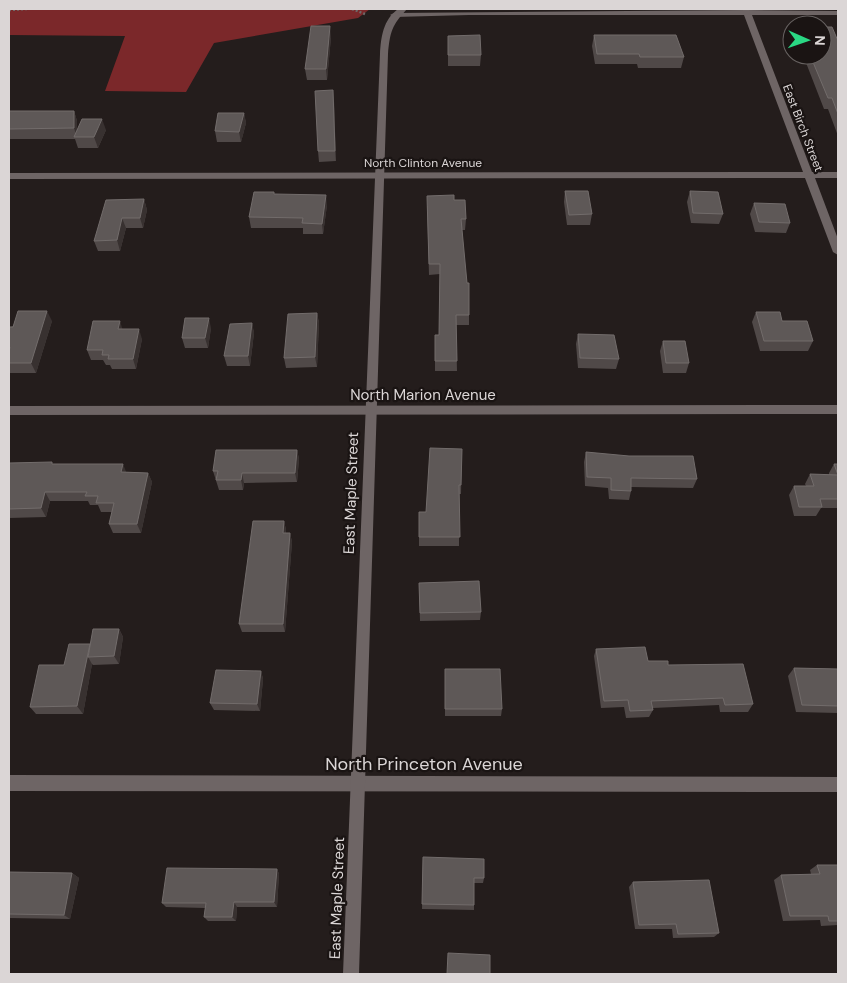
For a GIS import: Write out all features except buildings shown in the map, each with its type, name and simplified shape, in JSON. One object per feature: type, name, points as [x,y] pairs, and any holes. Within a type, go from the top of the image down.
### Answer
[{"type":"street","points":[[398,12],[447,15],[468,12],[838,13]]},
{"type":"street","name":"East Maple Street","points":[[351,974],[356,783],[385,34],[398,12]]},
{"type":"street","name":"East Birch Street","points":[[747,12],[838,252]]},
{"type":"street","name":"North Clinton Avenue","points":[[9,176],[838,175]]},
{"type":"street","name":"North Marion Avenue","points":[[9,411],[838,409]]},
{"type":"street","name":"North Princeton Avenue","points":[[9,783],[838,785]]},
{"type":"path","points":[[9,10],[27,9]]},
{"type":"path","points":[[352,9],[365,14]]},
{"type":"shaded area","points":[[9,9],[370,9],[358,18],[214,43],[186,92],[105,91],[125,36],[9,35]]}]
